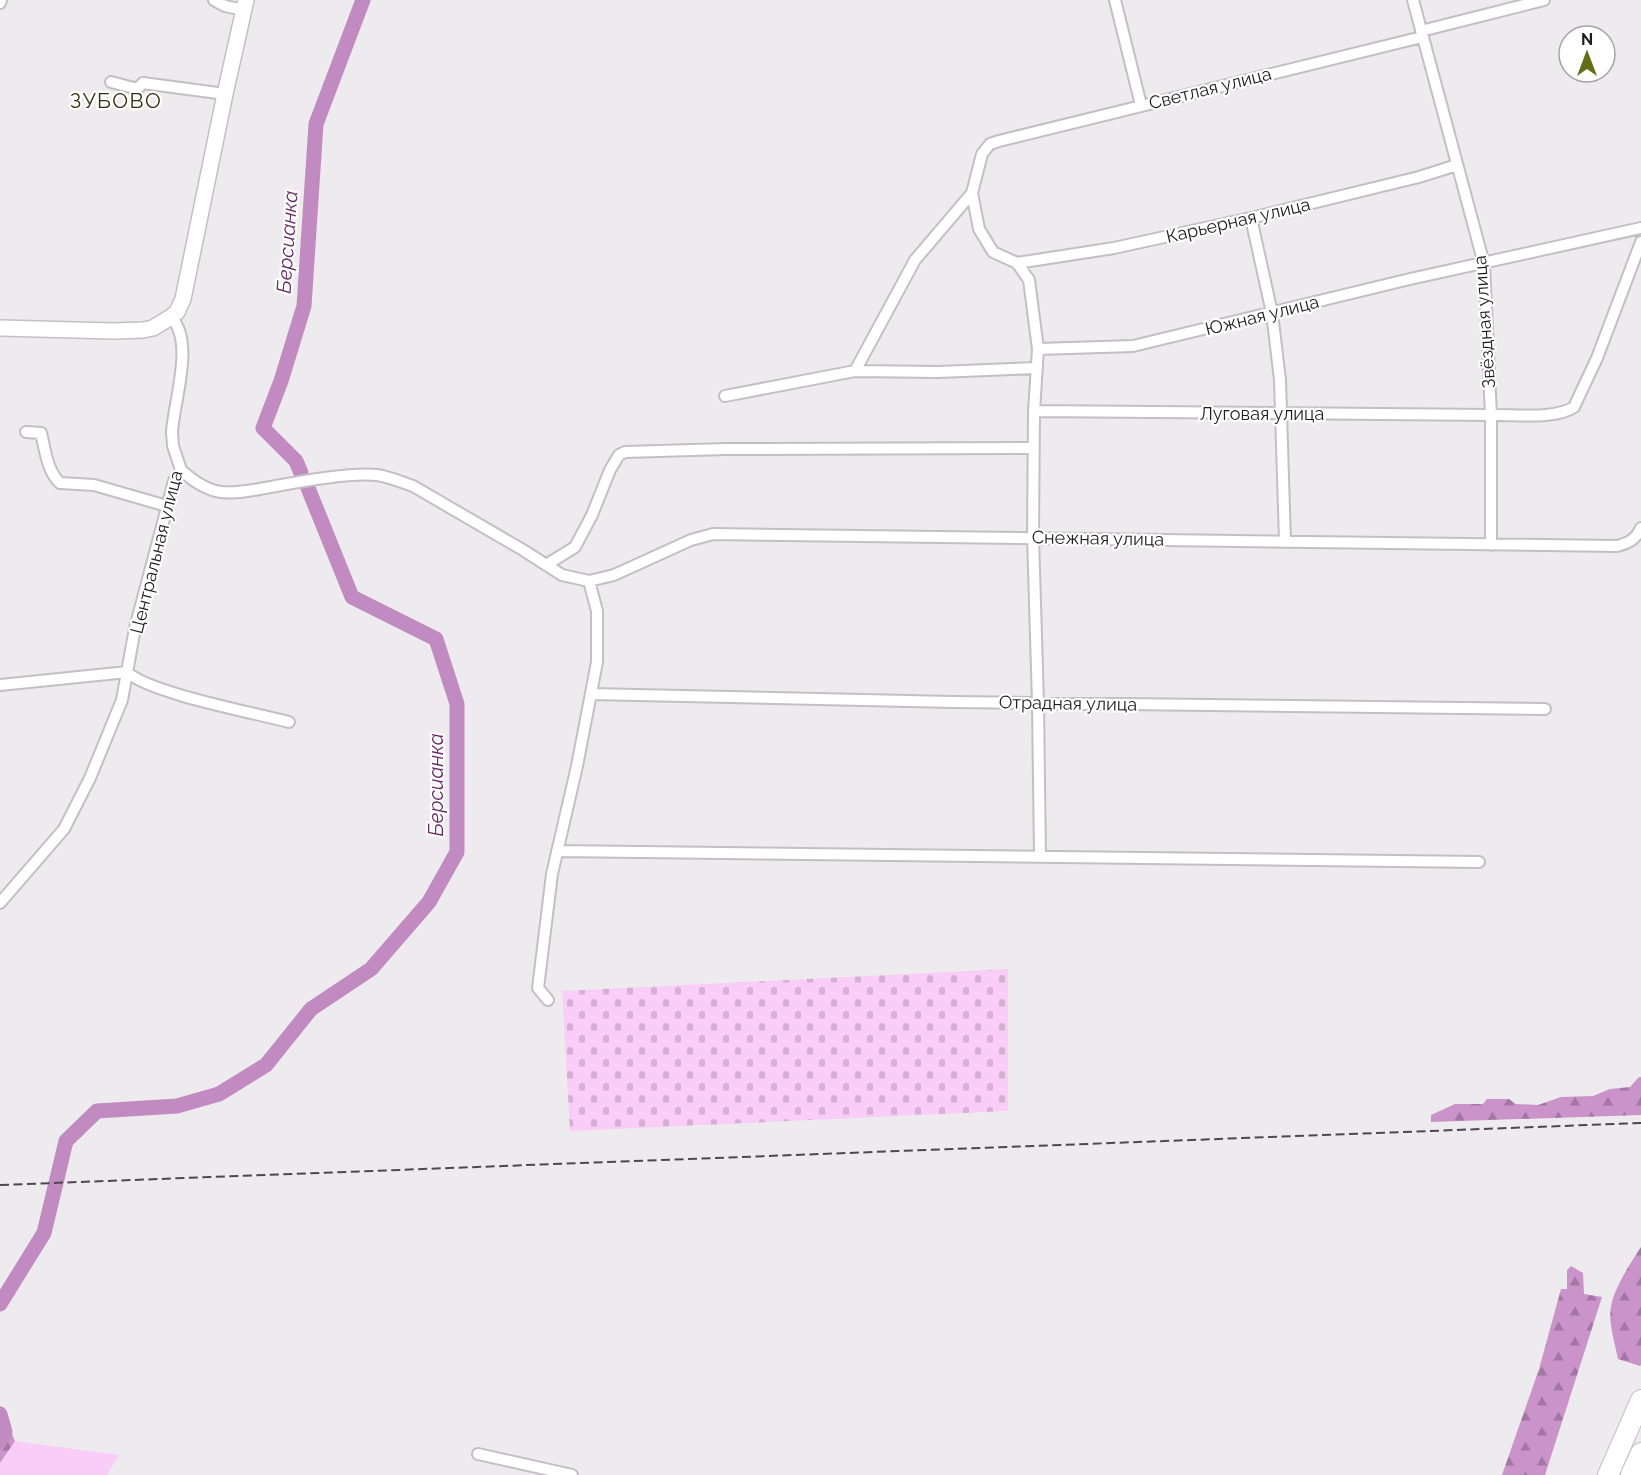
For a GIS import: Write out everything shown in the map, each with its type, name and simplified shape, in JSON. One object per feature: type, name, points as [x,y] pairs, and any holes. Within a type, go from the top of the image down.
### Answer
[{"type":"highway","points":[[1608,1475],[1638,1407]]},
{"type":"highway","points":[[1631,1475],[1641,1453]]},
{"type":"street","points":[[0,328],[130,331],[153,328],[177,312],[183,299],[245,5],[225,6],[214,0]]},
{"type":"street","points":[[1115,0],[1140,105]]},
{"type":"street","name":"Звёздная улица","points":[[1413,0],[1484,264],[1491,415],[1491,545]]},
{"type":"street","name":"Светлая улица","points":[[972,193],[982,153],[990,144],[1421,34],[1544,0]]},
{"type":"street","points":[[111,82],[134,88],[138,88],[143,83],[225,94]]},
{"type":"street","name":"Карьерная улица","points":[[1017,262],[1114,248],[1251,218],[1419,177],[1457,165]]},
{"type":"street","points":[[972,193],[979,229],[993,252],[1017,262],[1029,280],[1038,349],[1033,448],[1033,537],[1040,857]]},
{"type":"street","points":[[855,371],[915,260],[972,193]]},
{"type":"street","points":[[1251,218],[1272,313],[1280,380],[1285,542]]},
{"type":"street","name":"Южная улица","points":[[1038,349],[1133,346],[1410,279],[1641,228]]},
{"type":"street","name":"Луговая улица","points":[[1034,411],[1491,415],[1567,412],[1574,407],[1597,358],[1641,242]]},
{"type":"street","name":"Центральная улица","points":[[0,903],[64,829],[90,778],[122,700],[135,628],[174,481],[181,470],[173,446],[172,432],[182,344],[178,324],[171,317]]},
{"type":"street","points":[[725,396],[855,371],[938,372],[1037,368]]},
{"type":"street","points":[[26,432],[41,433],[52,474],[60,483],[94,486],[167,506]]},
{"type":"street","points":[[546,565],[575,547],[592,515],[610,470],[619,455],[625,452],[726,449],[1033,448]]},
{"type":"street","points":[[181,470],[193,481],[222,492],[360,475],[375,475],[393,479],[413,486],[562,575],[589,581],[597,611],[597,662],[552,874],[538,988],[548,1000]]},
{"type":"street","name":"Снежная улица","points":[[589,581],[614,576],[691,540],[713,534],[1617,546],[1629,543],[1637,536],[1641,528]]},
{"type":"street","points":[[0,685],[127,672],[143,683],[289,722]]},
{"type":"street","name":"Отрадная улица","points":[[591,694],[1038,703],[1545,709]]},
{"type":"street","points":[[557,851],[1479,862]]},
{"type":"street","points":[[1598,1475],[1611,1448],[1638,1407]]},
{"type":"street","points":[[478,1454],[572,1475]]},
{"type":"green space","points":[[1008,969],[1008,1111],[570,1131],[562,991]]},
{"type":"green space","points":[[1641,1077],[1641,1115],[1431,1122],[1431,1115],[1455,1104],[1483,1104],[1487,1099],[1509,1099],[1516,1104],[1538,1105],[1561,1097],[1593,1096],[1610,1089],[1630,1087]]},
{"type":"green space","points":[[1641,1247],[1640,1366],[1618,1359],[1610,1313],[1612,1300],[1619,1284]]},
{"type":"green space","points":[[1571,1266],[1583,1273],[1584,1294],[1602,1297],[1545,1475],[1502,1475],[1539,1369],[1561,1289],[1567,1289],[1567,1270]]},
{"type":"green space","points":[[0,1406],[15,1441],[0,1463]]},
{"type":"green space","points":[[15,1441],[119,1455],[107,1475],[0,1475],[0,1460]]},
{"type":"waterway","name":"Берсианка","points":[[301,473],[296,461],[263,428],[281,381],[304,306],[316,124],[363,0]]},
{"type":"waterway","name":"Берсианка","points":[[0,1304],[44,1233],[66,1141],[97,1111],[177,1106],[219,1094],[266,1065],[311,1009],[371,969],[429,902],[457,852],[457,704],[436,639],[352,597],[308,488]]},
{"type":"waterway","name":"Берсианка","points":[[0,1414],[5,1432],[0,1441]]},
{"type":"railway","points":[[0,1185],[1641,1123]]},
{"type":"district","name":"ЗУБОВО","points":[[116,100]]}]
